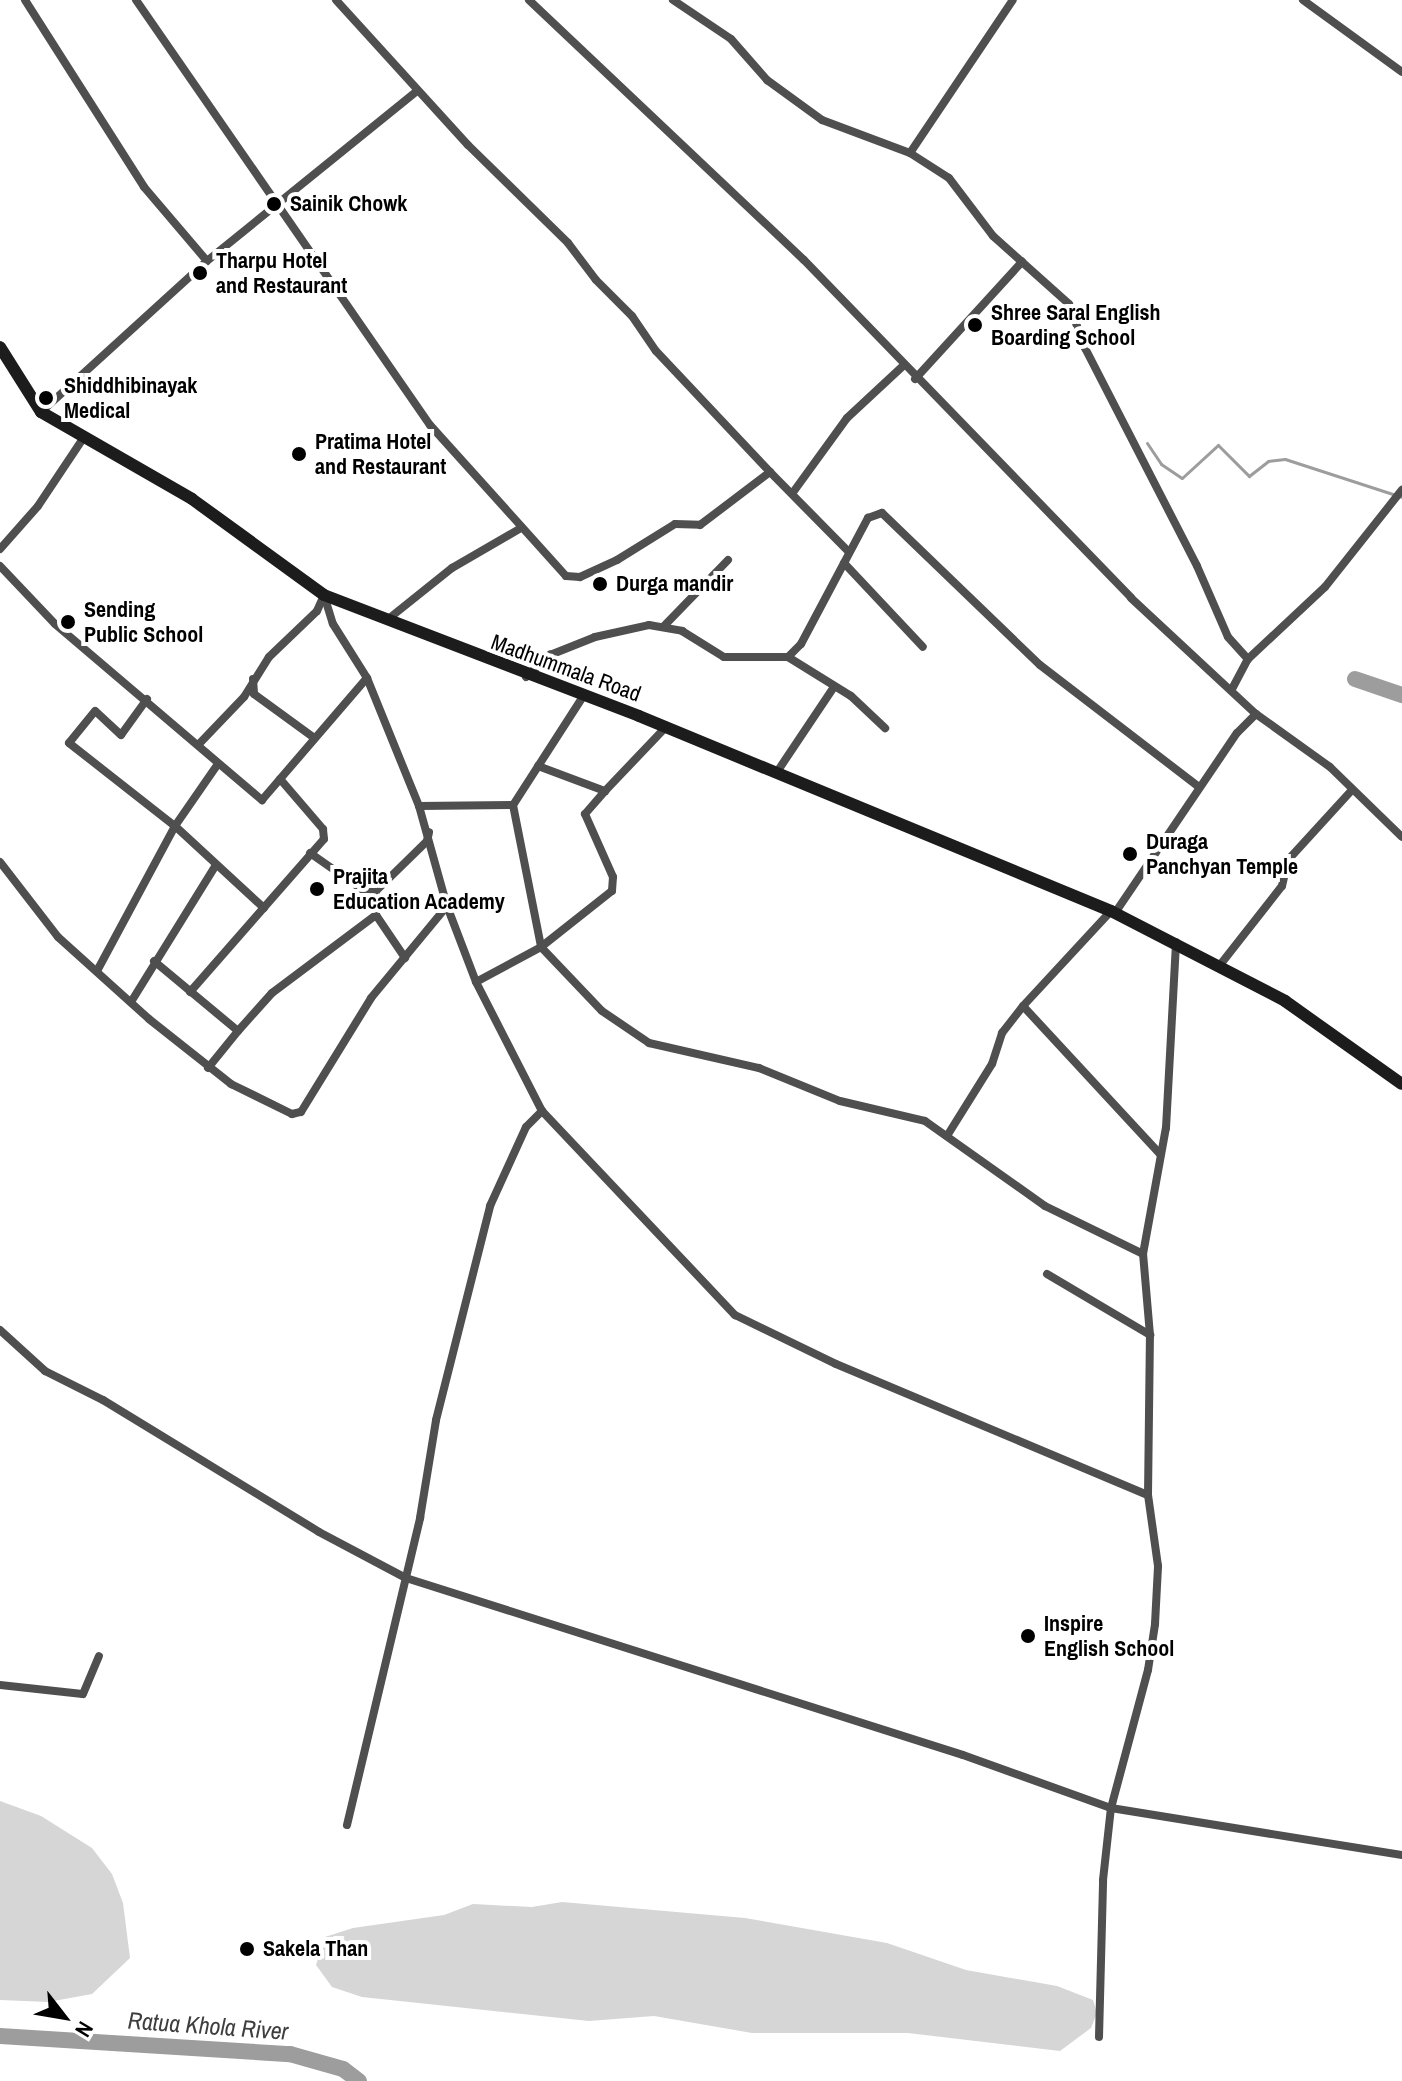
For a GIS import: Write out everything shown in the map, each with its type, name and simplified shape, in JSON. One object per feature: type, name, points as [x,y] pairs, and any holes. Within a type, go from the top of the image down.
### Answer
[{"type":"street","points":[[25,0],[144,187],[207,261]]},
{"type":"street","points":[[136,0],[274,204],[430,425],[566,576],[580,577],[675,524],[700,525],[770,472]]},
{"type":"street","points":[[336,0],[417,91],[568,243],[596,280],[632,316],[656,351],[770,472],[794,491],[823,531],[849,552]]},
{"type":"street","points":[[529,0],[804,260],[915,379],[1131,598],[1256,714],[1330,767],[1402,837]]},
{"type":"street","points":[[673,0],[731,39],[767,80],[822,120],[910,153],[949,178],[993,236],[1069,304],[1085,348],[1197,566],[1228,637],[1248,659]]},
{"type":"street","points":[[910,153],[1013,0]]},
{"type":"street","points":[[1303,0],[1402,72]]},
{"type":"street","points":[[41,412],[207,261],[417,91]]},
{"type":"street","points":[[915,379],[1022,262]]},
{"type":"street","name":"Madhummala Road","points":[[0,347],[41,412],[192,499],[324,595],[526,677],[584,695],[777,772],[1177,941],[1285,1001],[1402,1084]]},
{"type":"street","points":[[794,491],[847,418],[903,366]]},
{"type":"street","points":[[2,543],[38,506],[84,437]]},
{"type":"street","points":[[1232,689],[1248,659],[1325,587],[1402,490]]},
{"type":"street","points":[[788,657],[801,644],[868,518],[882,513],[1040,665],[1199,787]]},
{"type":"street","points":[[386,621],[452,568],[521,528]]},
{"type":"street","points":[[664,626],[728,560]]},
{"type":"street","points":[[844,563],[923,647]]},
{"type":"street","points":[[0,566],[55,624],[147,699],[262,800],[313,737],[367,678]]},
{"type":"street","points":[[199,744],[244,697],[253,678],[303,628],[324,595]]},
{"type":"street","points":[[324,595],[333,624],[367,678],[429,831],[447,906],[476,982],[542,1111],[735,1315],[836,1364],[1148,1495]]},
{"type":"street","points":[[526,677],[550,655],[595,637],[664,626],[724,657],[788,657],[834,687],[885,728]]},
{"type":"street","points":[[253,678],[254,694],[313,737]]},
{"type":"street","points":[[777,772],[834,687]]},
{"type":"street","points":[[584,695],[513,805],[541,947],[602,1011],[649,1043],[759,1068],[840,1101],[893,1109],[925,1121],[1045,1206],[1143,1254]]},
{"type":"street","points":[[147,699],[121,735],[95,711],[69,743],[175,826],[264,908]]},
{"type":"street","points":[[947,1136],[992,1064],[1002,1033],[1023,1006],[1113,912],[1199,787],[1256,714]]},
{"type":"street","points":[[476,982],[541,947],[612,891],[613,877],[585,814],[666,727]]},
{"type":"street","points":[[97,971],[175,826],[218,764]]},
{"type":"street","points":[[538,766],[605,791]]},
{"type":"street","points":[[190,992],[324,839],[323,829],[280,779]]},
{"type":"street","points":[[1220,965],[1282,886],[1285,863],[1352,790]]},
{"type":"street","points":[[419,806],[513,805]]},
{"type":"street","points":[[310,853],[366,892],[376,891],[427,841],[429,831]]},
{"type":"street","points":[[0,862],[58,937],[131,1002],[210,1070],[292,1114],[301,1112],[371,998],[447,906]]},
{"type":"street","points":[[131,1002],[216,865]]},
{"type":"street","points":[[376,891],[376,915],[405,958]]},
{"type":"street","points":[[210,1070],[238,1031],[272,993],[376,915]]},
{"type":"street","points":[[1099,2037],[1103,1880],[1111,1808],[1148,1670],[1155,1624],[1158,1566],[1148,1495],[1150,1335],[1143,1254],[1160,1154],[1177,941]]},
{"type":"street","points":[[154,961],[238,1031]]},
{"type":"street","points":[[1023,1006],[1132,1129],[1160,1154]]},
{"type":"street","points":[[202,1061],[210,1070]]},
{"type":"street","points":[[347,1825],[406,1578],[436,1420],[490,1206],[526,1127],[542,1111]]},
{"type":"street","points":[[1047,1274],[1150,1335]]},
{"type":"street","points":[[0,1330],[45,1371],[406,1578],[963,1755],[1111,1808],[1402,1855]]},
{"type":"street","points":[[0,1685],[83,1694],[99,1656]]},
{"type":"shaded area","points":[[0,1801],[41,1816],[92,1848],[112,1874],[123,1903],[130,1958],[92,1994],[48,2002],[0,2000]]},
{"type":"shaded area","points":[[562,1902],[745,1918],[887,1943],[966,1970],[1057,1986],[1093,2000],[1097,2013],[1091,2028],[1060,2051],[908,2033],[752,2033],[654,2016],[589,2021],[362,1997],[332,1987],[316,1965],[325,1937],[353,1928],[444,1915],[473,1904],[532,1907]]},
{"type":"waterway","points":[[1147,443],[1161,464],[1182,478],[1218,445],[1249,476],[1268,461],[1285,459],[1402,497]]},
{"type":"waterway","points":[[1355,679],[1402,695]]},
{"type":"waterway","name":"Ratua Khola River","points":[[0,2036],[290,2054],[343,2069],[359,2081]]},
{"type":"place","name":"Sainik Chowk","points":[[274,204]]},
{"type":"place","name":"Tharpu Hotel and Restaurant","points":[[200,273]]},
{"type":"place","name":"Shree Saral English Boarding School","points":[[975,325]]},
{"type":"place","name":"Shiddhibinayak Medical","points":[[46,398]]},
{"type":"place","name":"Pratima Hotel and Restaurant","points":[[299,454]]},
{"type":"place","name":"Durga mandir","points":[[600,584]]},
{"type":"place","name":"Sending Public School","points":[[68,622]]},
{"type":"place","name":"Duraga Panchyan Temple","points":[[1130,854]]},
{"type":"place","name":"Prajita Education Academy","points":[[317,889]]},
{"type":"place","name":"Inspire English School","points":[[1028,1636]]},
{"type":"place","name":"Sakela Than","points":[[247,1949]]}]
